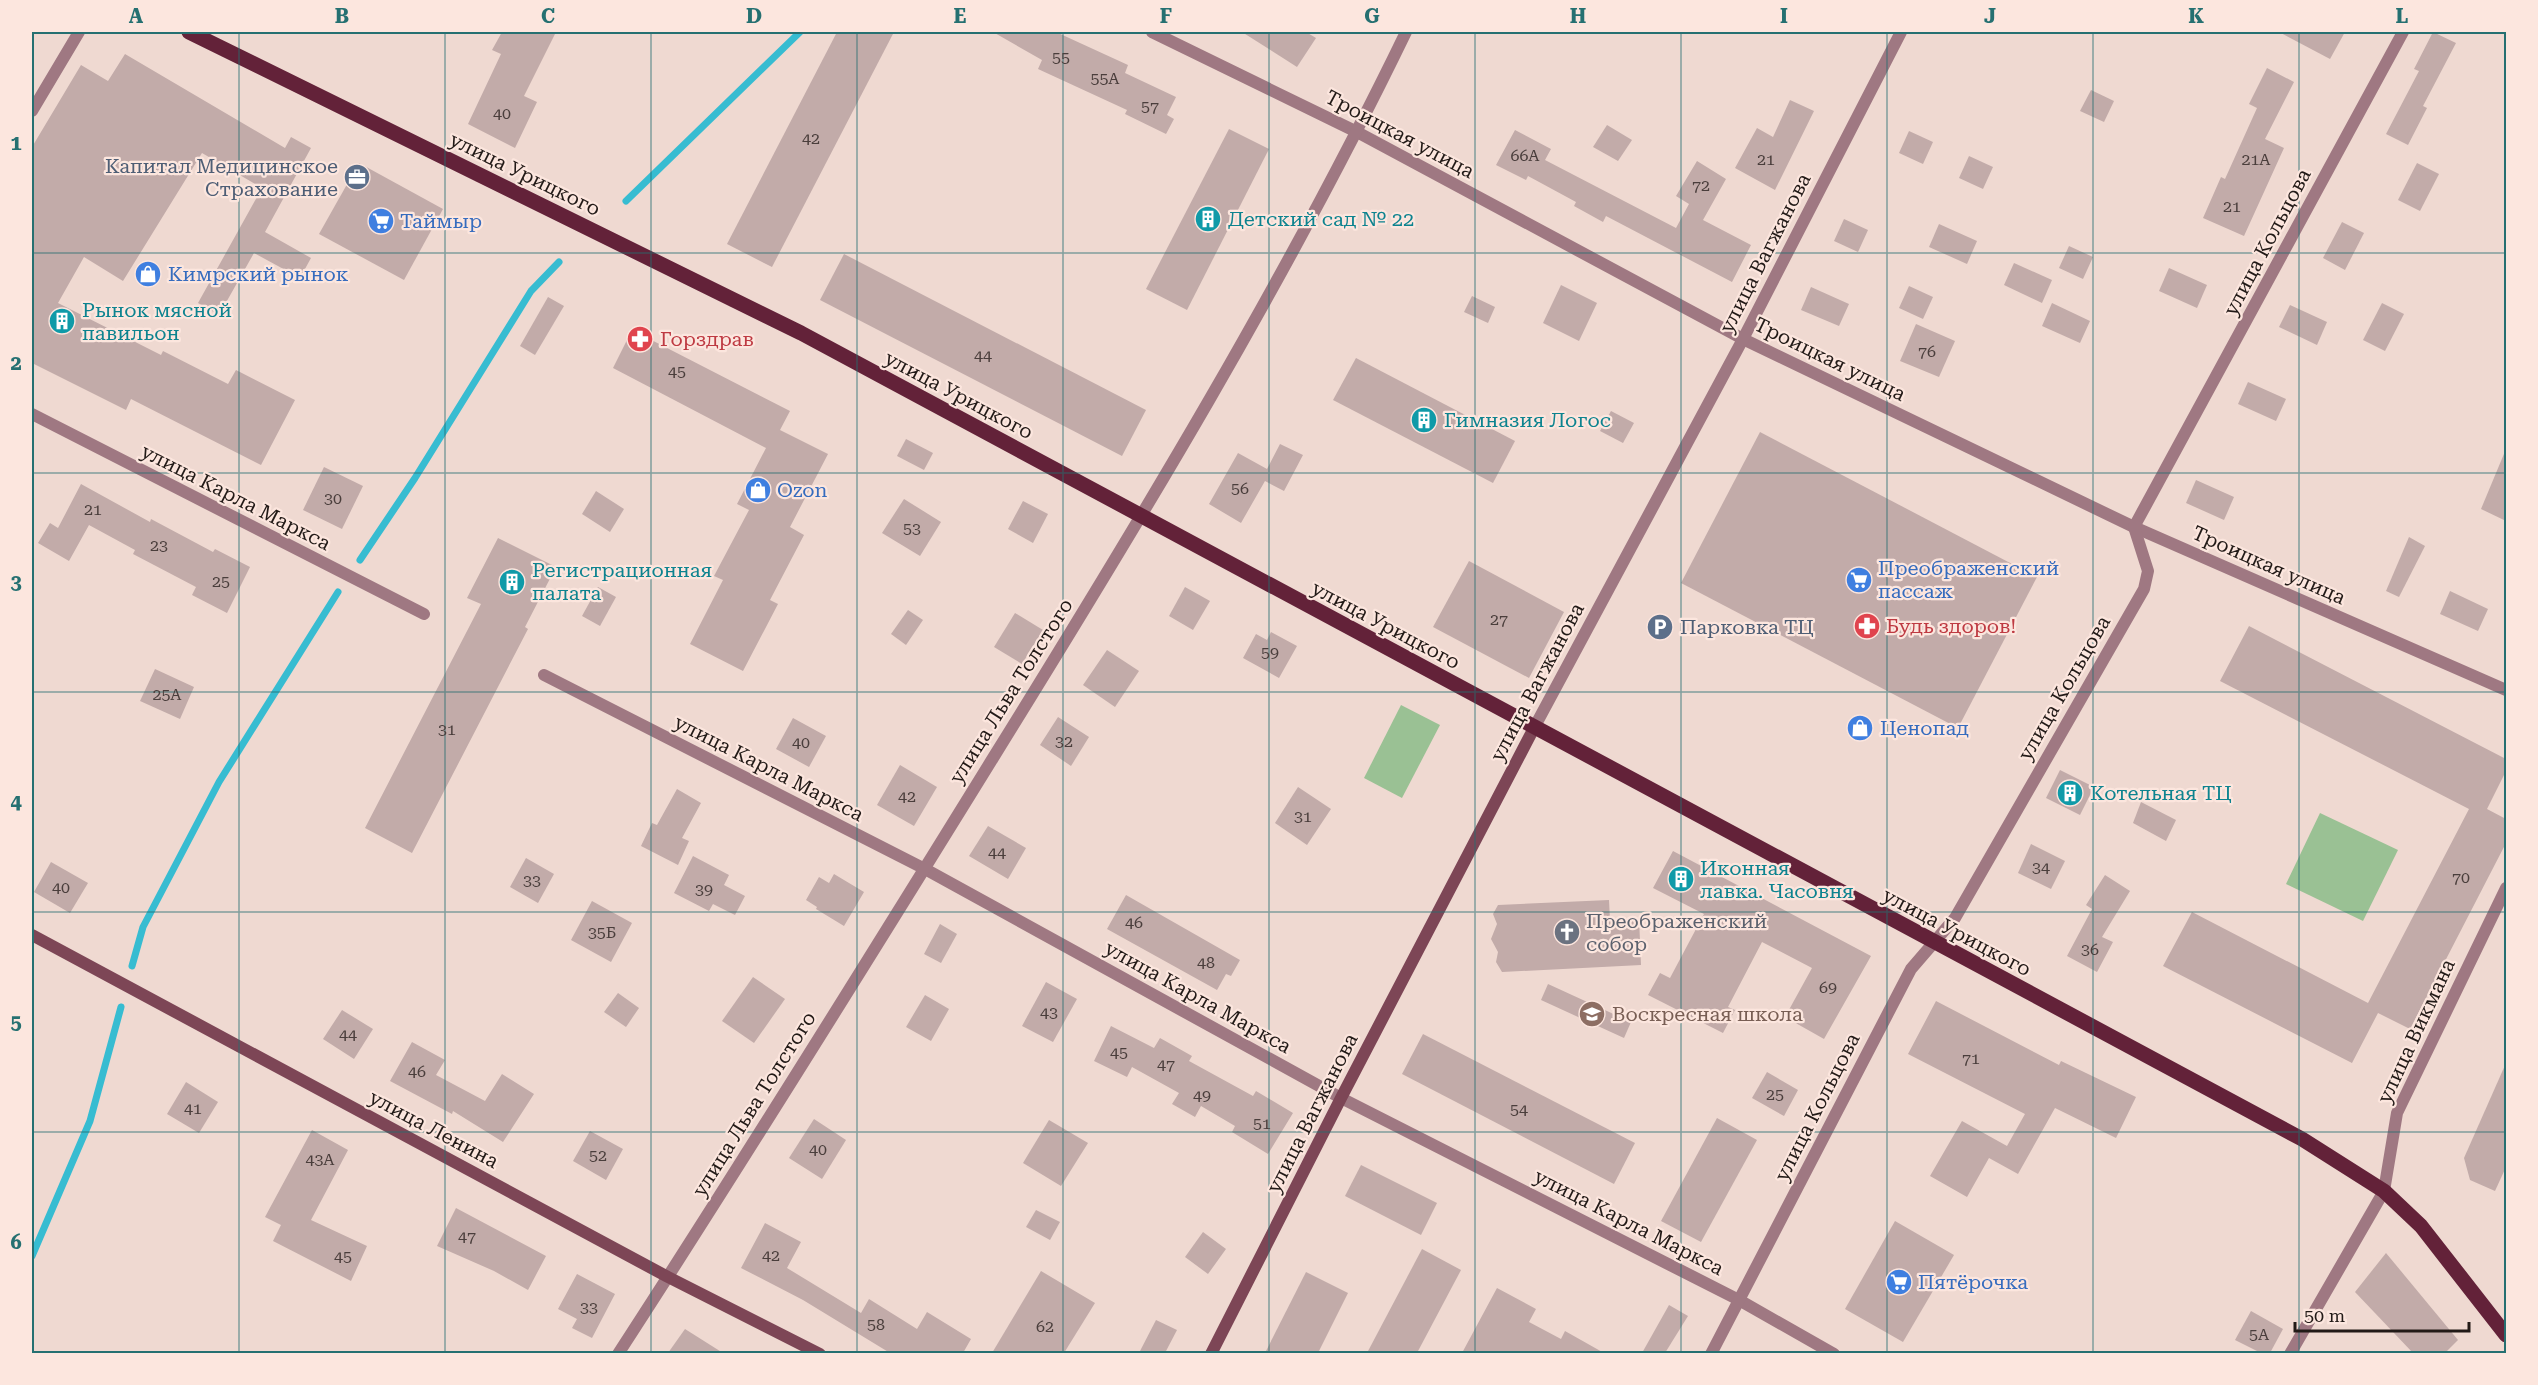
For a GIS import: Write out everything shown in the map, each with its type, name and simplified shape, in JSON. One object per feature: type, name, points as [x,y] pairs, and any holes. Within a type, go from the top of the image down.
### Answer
[{"type":"main road","name":"улица Урицкого","points":[[189,32],[801,333],[1933,944],[2302,1139],[2384,1191],[2421,1226],[2506,1335]]},
{"type":"main road","name":"улица Вагжанова","points":[[1211,1353],[1534,728]]},
{"type":"main road","name":"улица Ленина","points":[[32,935],[668,1277],[820,1353]]},
{"type":"street","points":[[32,111],[79,32]]},
{"type":"street","name":"Троицкая улица","points":[[1152,32],[1357,132],[1743,339],[2134,527],[2506,690]]},
{"type":"street","name":"улица Льва Толстого","points":[[618,1353],[925,869],[1142,518],[1357,132],[1406,32]]},
{"type":"street","name":"улица Вагжанова","points":[[1534,728],[1743,339],[1901,32]]},
{"type":"street","name":"улица Кольцова","points":[[1711,1353],[1911,969],[1955,918],[2144,589],[2148,571],[2134,527],[2403,32]]},
{"type":"street","name":"улица Карла Маркса","points":[[32,414],[424,614]]},
{"type":"street","name":"улица Карла Маркса","points":[[544,675],[925,869],[1341,1098],[1739,1300],[1834,1353]]},
{"type":"street","name":"улица Викмана","points":[[2290,1353],[2384,1191],[2397,1113],[2506,888]]},
{"type":"green space","points":[[1401,705],[1440,725],[1402,798],[1364,778]]},
{"type":"green space","points":[[2320,813],[2398,850],[2363,921],[2286,884]]},
{"type":"building","points":[[502,32],[556,32],[524,96],[537,102],[515,148],[468,124],[501,54],[492,50]]},
{"type":"building","points":[[837,32],[894,32],[772,267],[727,244]]},
{"type":"building","points":[[993,32],[1056,32],[1128,65],[1125,73],[1176,97],[1167,115],[1174,119],[1166,134],[1125,114],[1127,110],[1038,69],[1042,60]]},
{"type":"building","points":[[1242,32],[1306,32],[1316,38],[1297,67]]},
{"type":"building","points":[[2279,32],[2345,32],[2330,59]]},
{"type":"building","points":[[2433,32],[2456,43],[2423,106],[2427,108],[2408,145],[2386,134],[2419,71],[2414,69]]},
{"type":"building","name":"Кимрский рынок","points":[[125,54],[285,148],[291,137],[311,148],[265,232],[311,258],[300,278],[254,253],[219,315],[198,303],[262,188],[202,153],[123,281],[84,257],[58,303],[161,355],[163,351],[228,384],[236,370],[295,400],[261,465],[131,399],[126,410],[32,363],[32,147],[81,65],[108,81]]},
{"type":"building","points":[[2267,68],[2294,82],[2265,139],[2284,148],[2244,236],[2203,218],[2221,177],[2225,179],[2257,108],[2249,104]]},
{"type":"building","points":[[2091,90],[2114,101],[2104,122],[2080,111]]},
{"type":"building","points":[[1790,100],[1814,111],[1775,190],[1735,168],[1757,128],[1773,137]]},
{"type":"building","points":[[1607,125],[1632,140],[1618,161],[1593,147]]},
{"type":"building","name":"Детский сад № 22","points":[[1229,129],[1269,149],[1187,310],[1146,289]]},
{"type":"building","points":[[1515,130],[1551,149],[1545,160],[1676,228],[1689,204],[1676,196],[1697,161],[1726,179],[1703,220],[1751,245],[1732,282],[1606,216],[1603,222],[1574,206],[1576,202],[1528,176],[1526,180],[1496,165]]},
{"type":"building","points":[[1909,131],[1933,142],[1923,164],[1899,153]]},
{"type":"building","points":[[1969,156],[1993,167],[1983,189],[1959,178]]},
{"type":"building","name":"Таймыр","points":[[359,163],[443,209],[404,280],[319,234]]},
{"type":"building","points":[[2417,163],[2439,174],[2420,211],[2398,200]]},
{"type":"building","points":[[1844,219],[1868,230],[1858,252],[1834,241]]},
{"type":"building","points":[[2342,222],[2364,233],[2345,270],[2323,258]]},
{"type":"building","points":[[1939,224],[1977,241],[1967,264],[1929,247]]},
{"type":"building","points":[[2069,246],[2093,257],[2083,279],[2059,268]]},
{"type":"building","points":[[844,254],[1146,410],[1122,456],[820,300]]},
{"type":"building","points":[[2014,263],[2052,280],[2042,303],[2004,285]]},
{"type":"building","points":[[2169,268],[2207,285],[2197,308],[2159,291]]},
{"type":"building","points":[[1561,285],[1597,303],[1579,341],[1543,323]]},
{"type":"building","points":[[1909,286],[1933,297],[1923,319],[1899,308]]},
{"type":"building","points":[[1811,287],[1849,304],[1839,326],[1801,310]]},
{"type":"building","points":[[1472,296],[1495,307],[1488,323],[1464,312]]},
{"type":"building","points":[[548,297],[564,306],[535,355],[520,346]]},
{"type":"building","points":[[2052,303],[2090,321],[2080,343],[2042,326]]},
{"type":"building","points":[[2382,303],[2404,314],[2385,351],[2363,340]]},
{"type":"building","points":[[2290,305],[2327,322],[2317,345],[2279,327]]},
{"type":"building","points":[[1916,324],[1955,341],[1939,377],[1900,361]]},
{"type":"building","points":[[632,330],[790,411],[780,430],[828,454],[790,527],[804,535],[770,600],[778,604],[743,671],[690,644],[723,580],[714,576],[749,510],[737,504],[766,448],[613,368]]},
{"type":"building","name":"Гимназия Логос","points":[[1356,358],[1515,441],[1493,483],[1333,400]]},
{"type":"building","points":[[2248,382],[2286,399],[2276,421],[2238,404]]},
{"type":"building","points":[[1611,411],[1634,423],[1623,443],[1600,431]]},
{"type":"building","name":"Преображенский пассаж","points":[[1760,432],[2037,577],[1958,728],[1681,583]]},
{"type":"building","points":[[906,439],[933,453],[924,470],[897,456]]},
{"type":"building","points":[[1280,444],[1303,455],[1284,491],[1265,481],[1241,523],[1209,504],[1238,453],[1267,469]]},
{"type":"building","points":[[2506,449],[2506,521],[2481,509]]},
{"type":"building","points":[[324,467],[363,486],[342,529],[303,510]]},
{"type":"building","points":[[2196,480],[2234,497],[2224,520],[2186,503]]},
{"type":"building","points":[[81,484],[150,522],[151,519],[213,552],[215,549],[250,567],[227,613],[192,595],[196,587],[133,554],[135,550],[89,525],[69,561],[38,543],[50,523],[58,528]]},
{"type":"building","points":[[596,491],[624,509],[610,532],[582,514]]},
{"type":"building","points":[[904,499],[941,522],[920,556],[882,533]]},
{"type":"building","points":[[1023,501],[1048,514],[1033,543],[1008,529]]},
{"type":"building","points":[[2409,537],[2425,546],[2399,597],[2386,591]]},
{"type":"building","points":[[498,538],[556,567],[525,627],[528,629],[412,853],[365,828],[481,604],[467,598]]},
{"type":"building","points":[[1469,561],[1564,612],[1529,678],[1433,627]]},
{"type":"building","points":[[598,587],[616,597],[600,626],[582,616]]},
{"type":"building","points":[[1185,587],[1210,601],[1193,630],[1169,616]]},
{"type":"building","points":[[2450,591],[2488,609],[2478,631],[2440,614]]},
{"type":"building","points":[[908,610],[923,620],[906,645],[891,634]]},
{"type":"building","points":[[1015,613],[1043,630],[1022,664],[994,647]]},
{"type":"building","points":[[2249,626],[2506,759],[2506,771],[2487,809],[2506,819],[2506,843],[2410,1029],[2378,1013],[2352,1063],[2163,966],[2192,912],[2368,1003],[2469,809],[2220,681]]},
{"type":"building","points":[[1271,632],[1297,646],[1279,678],[1243,658],[1256,634],[1267,640]]},
{"type":"building","points":[[1107,650],[1139,671],[1115,707],[1083,685]]},
{"type":"building","points":[[155,669],[194,687],[180,719],[140,701]]},
{"type":"building","points":[[1058,717],[1089,737],[1071,766],[1040,745]]},
{"type":"building","points":[[793,718],[826,736],[809,767],[776,749]]},
{"type":"building","points":[[900,765],[937,787],[914,826],[877,805]]},
{"type":"building","name":"Котельная ТЦ","points":[[2060,770],[2094,787],[2080,815],[2046,798]]},
{"type":"building","points":[[1298,787],[1331,809],[1307,845],[1275,823]]},
{"type":"building","points":[[677,789],[701,803],[682,838],[689,841],[678,865],[641,846],[652,823],[657,825]]},
{"type":"building","points":[[2141,802],[2176,820],[2166,841],[2133,823]]},
{"type":"building","points":[[988,826],[1026,848],[1008,879],[969,856]]},
{"type":"building","points":[[2031,844],[2065,861],[2051,889],[2018,873]]},
{"type":"building","points":[[1673,851],[1871,956],[1824,1039],[1785,1017],[1812,968],[1762,942],[1728,1007],[1735,1010],[1723,1033],[1648,995],[1660,973],[1670,978],[1704,914],[1653,888]]},
{"type":"building","points":[[693,856],[729,875],[724,885],[745,896],[735,915],[713,904],[709,911],[674,893]]},
{"type":"building","points":[[526,858],[554,874],[538,903],[510,887]]},
{"type":"building","points":[[51,862],[88,883],[70,913],[34,892]]},
{"type":"building","points":[[834,874],[864,892],[844,926],[806,900],[819,877],[829,883]]},
{"type":"building","points":[[2105,875],[2130,891],[2102,937],[2113,942],[2097,972],[2067,956],[2092,909],[2086,905]]},
{"type":"building","points":[[1126,895],[1240,960],[1231,976],[1226,974],[1217,990],[1107,929]]},
{"type":"building","name":"Преображенский собор","points":[[1609,900],[1610,920],[1639,918],[1641,965],[1502,972],[1496,962],[1498,952],[1491,939],[1497,924],[1493,914],[1498,905]]},
{"type":"building","points":[[592,901],[632,923],[611,962],[571,940]]},
{"type":"building","points":[[940,924],[957,934],[941,963],[924,954]]},
{"type":"building","points":[[753,977],[785,999],[754,1043],[722,1021]]},
{"type":"building","points":[[1046,982],[1077,999],[1053,1042],[1022,1026]]},
{"type":"building","name":"Воскресная школа","points":[[1548,984],[1631,1022],[1624,1038],[1541,1000]]},
{"type":"building","points":[[618,993],[639,1008],[626,1027],[604,1012]]},
{"type":"building","points":[[925,995],[949,1009],[931,1041],[906,1027]]},
{"type":"building","points":[[1936,1001],[2059,1065],[2061,1061],[2136,1097],[2116,1138],[2055,1108],[2018,1174],[1989,1158],[1967,1197],[1930,1176],[1962,1121],[2007,1146],[2025,1114],[1908,1054]]},
{"type":"building","points":[[342,1010],[373,1029],[354,1059],[323,1039]]},
{"type":"building","points":[[1111,1026],[1154,1048],[1160,1038],[1192,1056],[1189,1061],[1253,1096],[1256,1091],[1293,1113],[1268,1154],[1232,1132],[1235,1126],[1201,1106],[1195,1117],[1172,1104],[1179,1093],[1132,1067],[1127,1077],[1094,1061]]},
{"type":"building","points":[[1423,1034],[1635,1143],[1614,1184],[1402,1074]]},
{"type":"building","points":[[412,1042],[445,1060],[436,1075],[485,1101],[502,1074],[534,1094],[503,1142],[453,1111],[452,1114],[390,1081]]},
{"type":"building","points":[[2506,1063],[2506,1167],[2495,1191],[2470,1180],[2464,1158]]},
{"type":"building","points":[[1767,1072],[1798,1090],[1784,1116],[1752,1098]]},
{"type":"building","points":[[186,1082],[218,1102],[199,1133],[167,1114]]},
{"type":"building","points":[[1717,1118],[1757,1140],[1701,1242],[1661,1221]]},
{"type":"building","points":[[814,1119],[846,1140],[822,1179],[789,1158]]},
{"type":"building","points":[[1049,1120],[1088,1143],[1061,1186],[1023,1163]]},
{"type":"building","points":[[312,1130],[348,1150],[311,1220],[367,1246],[351,1281],[273,1241],[281,1225],[265,1217]]},
{"type":"building","points":[[590,1131],[623,1149],[606,1180],[573,1161]]},
{"type":"building","points":[[1361,1165],[1437,1203],[1421,1235],[1345,1196]]},
{"type":"building","points":[[456,1208],[546,1256],[528,1290],[494,1271],[437,1246]]},
{"type":"building","points":[[1036,1210],[1060,1222],[1050,1240],[1026,1227]]},
{"type":"building","name":"Пятёрочка","points":[[1895,1221],[1954,1255],[1903,1342],[1845,1309]]},
{"type":"building","points":[[765,1223],[801,1242],[787,1268],[861,1313],[869,1299],[917,1329],[927,1312],[971,1339],[963,1353],[890,1353],[803,1300],[741,1268]]},
{"type":"building","points":[[1203,1232],[1226,1249],[1208,1274],[1185,1257]]},
{"type":"building","points":[[1422,1249],[1461,1270],[1417,1353],[1367,1353]]},
{"type":"building","points":[[2386,1253],[2458,1340],[2445,1353],[2413,1353],[2355,1292]]},
{"type":"building","points":[[1041,1271],[1095,1303],[1064,1353],[992,1353]]},
{"type":"building","points":[[1306,1272],[1348,1293],[1318,1353],[1265,1353]]},
{"type":"building","points":[[577,1274],[615,1294],[592,1338],[572,1328],[577,1319],[558,1309]]},
{"type":"building","points":[[1497,1288],[1536,1309],[1529,1322],[1561,1339],[1565,1331],[1604,1353],[1462,1353]]},
{"type":"building","points":[[1669,1305],[1688,1316],[1665,1353],[1642,1353]]},
{"type":"building","points":[[2251,1311],[2283,1329],[2270,1353],[2261,1353],[2235,1340]]},
{"type":"building","points":[[1156,1320],[1177,1330],[1165,1353],[1139,1353]]},
{"type":"building","points":[[685,1329],[723,1353],[668,1353]]},
{"type":"waterway","points":[[626,201],[800,32]]},
{"type":"waterway","points":[[360,560],[415,478],[531,291],[559,262]]},
{"type":"waterway","points":[[132,966],[143,927],[219,782],[338,592]]},
{"type":"waterway","points":[[32,1256],[90,1121],[121,1007]]},
{"type":"place","name":"Капитал Медицинское Страхование","points":[[357,177]]},
{"type":"place","name":"Детский сад № 22","points":[[1208,219]]},
{"type":"place","name":"Таймыр","points":[[381,221]]},
{"type":"place","name":"Кимрский рынок","points":[[148,274]]},
{"type":"place","name":"Рынок мясной павильон","points":[[62,321]]},
{"type":"place","name":"Горздрав","points":[[640,339]]},
{"type":"place","name":"Гимназия Логос","points":[[1424,420]]},
{"type":"place","name":"Ozon","points":[[758,490]]},
{"type":"place","name":"Преображенский пассаж","points":[[1859,580]]},
{"type":"place","name":"Регистрационная палата","points":[[512,582]]},
{"type":"place","name":"Будь здоров!","points":[[1867,626]]},
{"type":"place","name":"Парковка ТЦ","points":[[1660,627]]},
{"type":"place","name":"Ценопад","points":[[1860,728]]},
{"type":"place","name":"Котельная ТЦ","points":[[2070,793]]},
{"type":"place","name":"Иконная лавка. Часовня","points":[[1681,879]]},
{"type":"place","name":"Преображенский собор","points":[[1567,932]]},
{"type":"place","name":"Воскресная школа","points":[[1592,1014]]},
{"type":"place","name":"Пятёрочка","points":[[1899,1282]]}]
